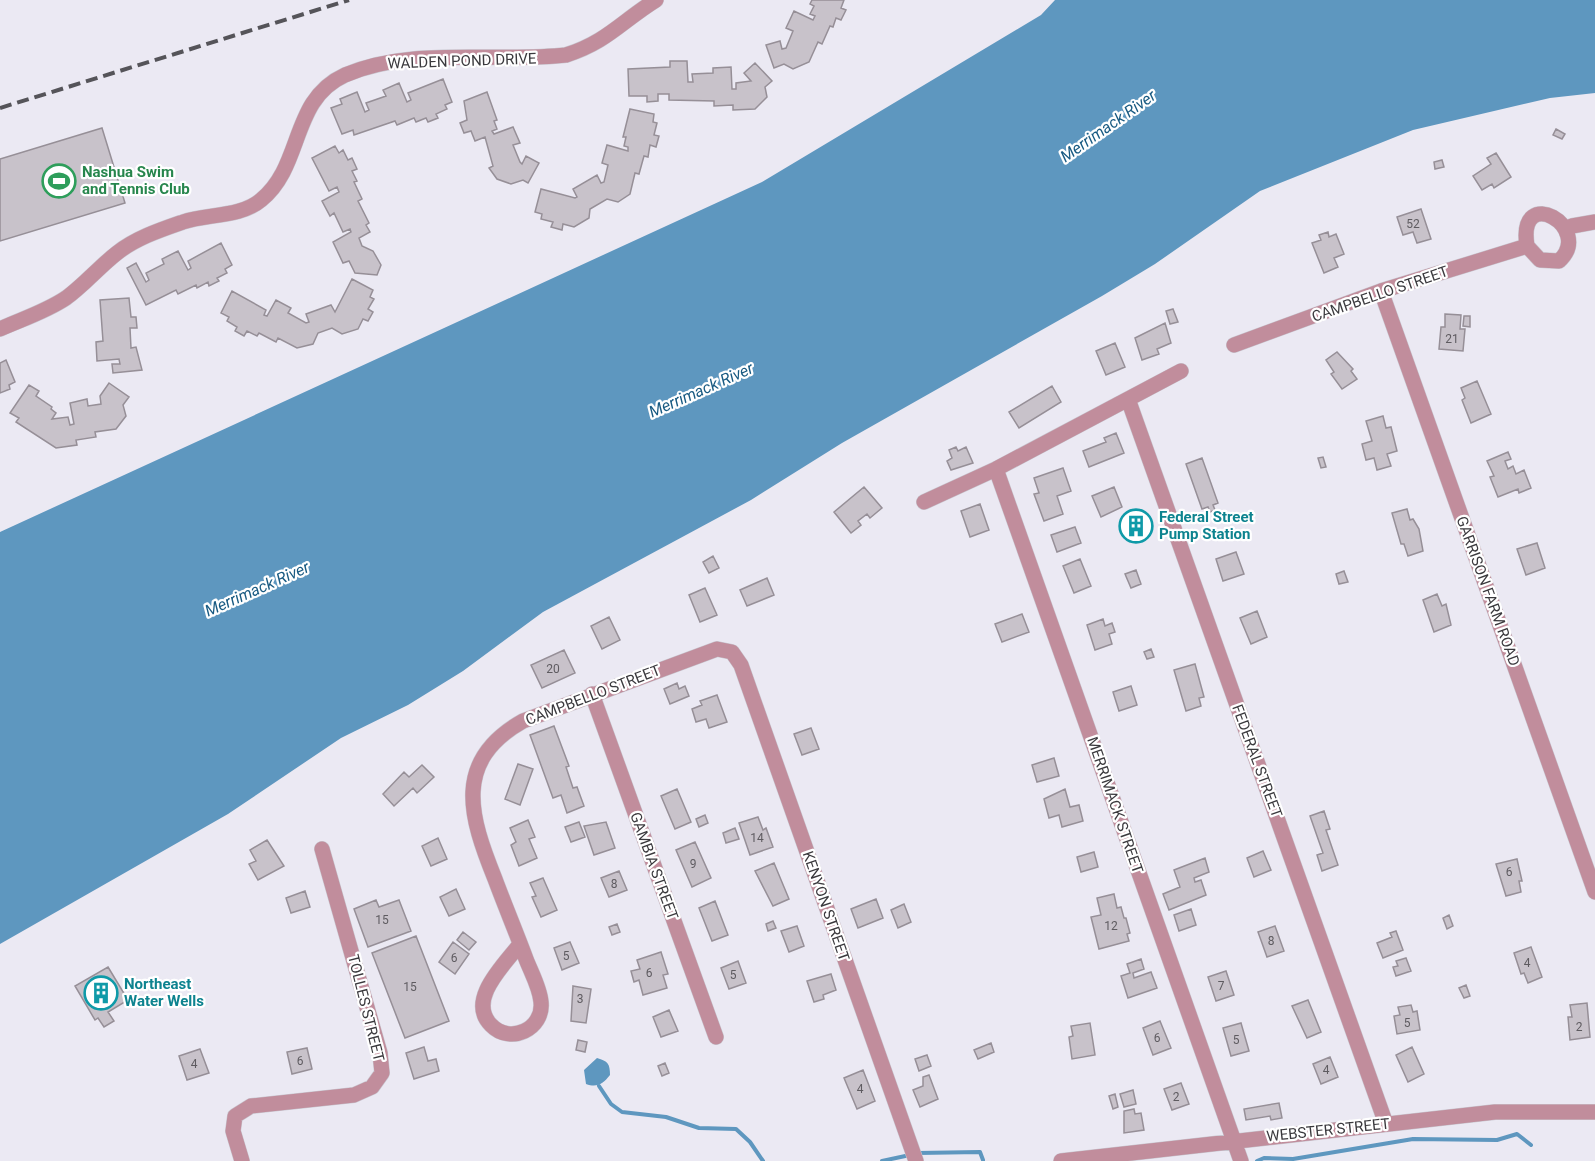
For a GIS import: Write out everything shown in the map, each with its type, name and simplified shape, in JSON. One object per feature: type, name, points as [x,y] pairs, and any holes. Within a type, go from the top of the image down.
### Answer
[{"type":"street","name":"WALDEN POND DRIVE","points":[[0,329],[33,316],[64,299],[117,253],[142,237],[197,218],[241,210],[261,200],[280,176],[311,103],[320,91],[337,80],[389,62],[566,55],[609,37],[656,0]]},
{"type":"street","points":[[1544,214],[1561,215],[1572,226],[1575,235],[1572,250],[1559,261],[1540,260],[1527,246],[1526,237],[1530,223],[1544,214]]},
{"type":"street","points":[[1572,226],[1595,222]]},
{"type":"street","name":"CAMPBELLO STREET","points":[[1234,345],[1381,291],[1527,246]]},
{"type":"street","name":"GARRISON FARM ROAD","points":[[1381,291],[1595,892]]},
{"type":"street","points":[[924,502],[996,469],[1180,371]]},
{"type":"street","name":"FEDERAL STREET","points":[[1128,399],[1386,1124]]},
{"type":"street","name":"MERRIMACK STREET","points":[[996,469],[1241,1161]]},
{"type":"street","name":"CAMPBELLO STREET","points":[[520,944],[484,996],[484,1016],[490,1024],[506,1034],[525,1031],[533,1026],[542,1009],[538,990],[472,816],[475,778],[490,746],[506,730],[522,721],[717,649],[732,652]]},
{"type":"street","name":"KENYON STREET","points":[[732,652],[741,665],[916,1161]]},
{"type":"street","name":"GAMBIA STREET","points":[[592,694],[716,1037]]},
{"type":"street","name":"TOLLES STREET","points":[[242,1161],[232,1131],[235,1116],[251,1106],[354,1095],[372,1087],[382,1073],[380,1053],[322,849]]},
{"type":"street","name":"WEBSTER STREET","points":[[1061,1161],[1495,1112],[1595,1112]]},
{"type":"water","name":"Merrimack River","points":[[1055,0],[1595,0],[1595,93],[1550,98],[1413,130],[1260,191],[1155,264],[1102,296],[842,443],[751,500],[543,612],[463,671],[408,705],[341,738],[228,814],[0,944],[0,532],[762,182],[1041,15]]},
{"type":"water","points":[[597,1058],[608,1064],[610,1075],[605,1081],[593,1086],[586,1084],[584,1070]]},
{"type":"building","points":[[812,0],[844,0],[841,8],[846,10],[841,20],[836,18],[833,27],[830,26],[822,44],[818,42],[809,62],[793,69],[784,64],[774,68],[766,45],[780,41],[782,49],[786,48],[793,31],[786,28],[794,11],[813,20],[815,16],[810,14],[814,6],[810,4]]},
{"type":"building","points":[[670,61],[687,61],[688,82],[693,82],[692,74],[713,73],[713,68],[731,67],[732,89],[736,89],[736,83],[751,81],[744,73],[755,63],[772,81],[765,87],[767,97],[755,109],[733,110],[733,105],[714,106],[714,101],[669,100],[669,94],[658,94],[658,101],[647,102],[647,96],[629,96],[628,69],[670,67]]},
{"type":"building","points":[[443,79],[452,102],[445,105],[447,109],[436,114],[438,118],[428,122],[426,118],[416,122],[414,118],[397,125],[395,121],[354,135],[353,130],[342,134],[331,108],[342,104],[340,99],[357,92],[365,112],[369,110],[366,103],[386,96],[383,90],[399,83],[407,102],[411,100],[408,93]]},
{"type":"building","points":[[487,92],[497,120],[494,121],[497,129],[492,131],[494,134],[513,127],[520,143],[513,145],[520,162],[522,164],[526,156],[539,163],[528,183],[523,180],[511,184],[497,179],[489,168],[493,166],[485,137],[475,141],[471,131],[464,133],[460,123],[467,120],[464,101]]},
{"type":"building","points":[[630,109],[654,114],[653,122],[657,123],[654,135],[659,136],[656,147],[650,145],[648,157],[644,156],[639,174],[635,173],[630,194],[618,202],[607,199],[590,209],[589,218],[574,227],[563,224],[562,230],[551,227],[553,222],[541,219],[542,214],[535,212],[541,189],[575,198],[577,197],[573,189],[597,175],[601,183],[604,182],[608,165],[602,163],[607,145],[628,151],[628,147],[624,146],[626,137],[623,137]]},
{"type":"building","name":"Nashua Swim and Tennis Club","points":[[102,128],[125,203],[0,241],[0,159]]},
{"type":"building","points":[[1556,129],[1565,134],[1562,139],[1553,135]]},
{"type":"building","points":[[335,146],[339,153],[343,150],[348,160],[352,158],[357,169],[352,171],[357,181],[354,182],[362,199],[358,201],[369,223],[366,225],[370,232],[359,238],[362,246],[373,251],[381,265],[377,275],[355,273],[349,261],[343,263],[333,242],[351,232],[350,229],[343,232],[334,213],[330,216],[322,201],[339,192],[337,187],[329,191],[312,158]]},
{"type":"building","points":[[1496,153],[1511,177],[1494,188],[1492,184],[1482,190],[1473,176],[1491,164],[1487,158]]},
{"type":"building","points":[[1442,160],[1444,167],[1435,169],[1434,162]]},
{"type":"building","points":[[1421,209],[1431,239],[1417,243],[1413,232],[1403,235],[1397,217]]},
{"type":"building","points":[[1328,232],[1329,237],[1336,234],[1344,254],[1334,258],[1338,267],[1324,273],[1312,243],[1321,240],[1319,235]]},
{"type":"building","points":[[221,243],[232,265],[225,269],[227,273],[217,278],[219,281],[209,286],[208,282],[197,288],[196,285],[178,294],[176,290],[146,305],[127,268],[136,263],[146,282],[149,280],[146,273],[164,264],[162,259],[178,251],[188,270],[191,268],[188,261]]},
{"type":"building","points":[[352,279],[373,290],[370,297],[374,299],[368,309],[373,312],[368,321],[363,319],[358,329],[342,334],[332,328],[318,333],[313,344],[297,348],[278,338],[276,342],[259,333],[257,336],[247,331],[244,336],[235,331],[237,327],[227,321],[229,317],[221,313],[232,291],[266,310],[264,315],[267,316],[276,300],[291,308],[288,313],[306,323],[309,322],[306,314],[331,305],[335,312]]},
{"type":"building","points":[[129,298],[131,317],[136,317],[137,328],[130,328],[131,348],[136,347],[142,370],[113,373],[112,364],[120,364],[119,359],[97,361],[96,342],[103,341],[100,300]]},
{"type":"building","points":[[1173,309],[1178,322],[1170,324],[1166,311]]},
{"type":"building","points":[[1445,314],[1461,315],[1460,329],[1465,329],[1463,351],[1439,349],[1441,327],[1445,327]]},
{"type":"building","points":[[1464,316],[1470,316],[1470,327],[1463,326]]},
{"type":"building","points":[[1165,323],[1171,343],[1157,349],[1159,354],[1142,360],[1135,338]]},
{"type":"building","points":[[1115,343],[1125,367],[1106,375],[1096,351]]},
{"type":"building","points":[[1337,352],[1353,369],[1351,371],[1357,379],[1342,389],[1331,374],[1334,372],[1326,360]]},
{"type":"building","points":[[6,360],[15,382],[9,385],[10,389],[0,393],[0,363]]},
{"type":"building","points":[[1477,381],[1491,414],[1471,423],[1462,400],[1465,398],[1461,388]]},
{"type":"building","points":[[109,383],[129,397],[123,405],[126,416],[116,429],[95,432],[96,437],[76,440],[77,445],[56,448],[16,422],[19,418],[10,413],[29,385],[39,391],[36,396],[52,407],[51,409],[56,413],[52,419],[68,417],[70,425],[74,424],[70,403],[87,399],[88,406],[101,404],[100,396]]},
{"type":"building","points":[[1052,386],[1061,402],[1019,428],[1009,412]]},
{"type":"building","points":[[1383,416],[1386,428],[1391,427],[1397,451],[1387,454],[1391,466],[1377,470],[1374,458],[1366,460],[1362,444],[1372,441],[1366,421]]},
{"type":"building","points":[[1116,433],[1124,453],[1089,467],[1083,451],[1106,442],[1104,438]]},
{"type":"building","points":[[956,447],[958,451],[966,447],[973,463],[951,470],[947,461],[952,458],[949,450]]},
{"type":"building","points":[[1508,452],[1511,459],[1505,461],[1508,469],[1513,466],[1516,474],[1524,470],[1531,488],[1519,493],[1518,489],[1498,497],[1490,477],[1494,476],[1487,461]]},
{"type":"building","points":[[1323,457],[1326,467],[1321,468],[1318,458]]},
{"type":"building","points":[[1202,458],[1218,503],[1213,505],[1215,510],[1210,512],[1208,507],[1202,509],[1186,464]]},
{"type":"building","points":[[1063,468],[1071,491],[1057,496],[1063,514],[1044,521],[1034,494],[1039,493],[1034,478]]},
{"type":"building","points":[[864,487],[882,508],[870,518],[867,514],[858,521],[861,525],[851,533],[834,512]]},
{"type":"building","points":[[1114,487],[1122,507],[1101,517],[1092,496]]},
{"type":"building","points":[[980,504],[989,530],[970,537],[961,511]]},
{"type":"building","points":[[1407,509],[1410,520],[1413,519],[1419,529],[1423,551],[1408,556],[1404,544],[1401,544],[1392,513]]},
{"type":"building","name":"Federal Street Pump Station","points":[[1139,521],[1142,528],[1134,531],[1131,524]]},
{"type":"building","points":[[1075,527],[1081,543],[1057,552],[1051,535]]},
{"type":"building","points":[[1537,543],[1545,568],[1526,575],[1517,549]]},
{"type":"building","points":[[1236,552],[1244,574],[1223,581],[1216,559]]},
{"type":"building","points":[[713,556],[719,568],[709,573],[703,562]]},
{"type":"building","points":[[1080,559],[1091,586],[1074,593],[1063,566]]},
{"type":"building","points":[[1136,570],[1141,584],[1131,588],[1125,574]]},
{"type":"building","points":[[1344,571],[1348,582],[1339,584],[1336,574]]},
{"type":"building","points":[[767,578],[774,595],[747,606],[740,590]]},
{"type":"building","points":[[705,588],[717,615],[700,622],[689,595]]},
{"type":"building","points":[[1437,594],[1442,606],[1446,604],[1451,625],[1434,632],[1423,600]]},
{"type":"building","points":[[1257,611],[1267,637],[1251,644],[1240,618]]},
{"type":"building","points":[[1022,614],[1029,632],[1002,642],[995,624]]},
{"type":"building","points":[[609,617],[620,640],[602,649],[591,626]]},
{"type":"building","points":[[1103,619],[1105,626],[1112,623],[1115,632],[1109,634],[1112,644],[1095,650],[1087,625]]},
{"type":"building","points":[[1151,649],[1154,657],[1147,659],[1144,652]]},
{"type":"building","points":[[564,650],[575,673],[542,688],[531,665]]},
{"type":"building","points":[[1195,664],[1204,697],[1199,698],[1201,706],[1186,711],[1174,670]]},
{"type":"building","points":[[677,683],[679,689],[685,686],[689,696],[670,704],[664,689]]},
{"type":"building","points":[[1131,686],[1137,705],[1119,711],[1113,692]]},
{"type":"building","points":[[717,695],[727,722],[709,728],[706,719],[696,722],[692,709],[702,705],[700,701]]},
{"type":"building","points":[[554,726],[569,766],[566,767],[573,788],[577,787],[584,806],[567,813],[561,795],[553,798],[530,735]]},
{"type":"building","points":[[811,728],[819,749],[802,755],[794,734]]},
{"type":"building","points":[[1054,758],[1059,776],[1037,782],[1032,765]]},
{"type":"building","points":[[518,764],[533,769],[520,805],[505,799]]},
{"type":"building","points":[[422,765],[434,777],[417,793],[413,788],[394,806],[383,794],[404,772],[409,777]]},
{"type":"building","points":[[677,789],[691,822],[675,829],[661,796]]},
{"type":"building","points":[[1065,789],[1070,807],[1079,805],[1083,821],[1062,827],[1059,815],[1049,818],[1044,799]]},
{"type":"building","points":[[1324,811],[1330,829],[1326,830],[1338,865],[1322,871],[1317,855],[1323,853],[1310,816]]},
{"type":"building","points":[[705,815],[708,823],[699,827],[696,819]]},
{"type":"building","points":[[758,817],[763,830],[766,828],[773,847],[750,855],[739,823]]},
{"type":"building","points":[[528,820],[535,837],[529,839],[537,858],[519,866],[511,845],[516,842],[510,828]]},
{"type":"building","points":[[579,822],[585,837],[571,842],[565,827]]},
{"type":"building","points":[[606,822],[615,848],[594,855],[584,826]]},
{"type":"building","points":[[735,828],[739,839],[726,843],[723,833]]},
{"type":"building","points":[[438,838],[447,859],[431,866],[422,846]]},
{"type":"building","points":[[267,840],[284,866],[258,880],[249,864],[256,861],[250,850]]},
{"type":"building","points":[[695,842],[711,878],[692,887],[676,850]]},
{"type":"building","points":[[1263,851],[1271,870],[1254,877],[1247,858]]},
{"type":"building","points":[[1094,852],[1098,867],[1081,872],[1077,857]]},
{"type":"building","points":[[1205,858],[1209,872],[1194,878],[1195,882],[1201,880],[1206,895],[1169,910],[1163,894],[1180,887],[1174,870]]},
{"type":"building","points":[[1517,859],[1522,881],[1519,881],[1521,892],[1506,896],[1496,864]]},
{"type":"building","points":[[774,863],[789,899],[773,906],[755,871]]},
{"type":"building","points":[[619,871],[627,890],[609,897],[601,878]]},
{"type":"building","points":[[543,878],[557,910],[541,917],[532,897],[536,896],[530,883]]},
{"type":"building","points":[[456,889],[465,909],[449,916],[440,897]]},
{"type":"building","points":[[305,891],[310,907],[291,913],[286,898]]},
{"type":"building","points":[[1114,894],[1117,908],[1121,907],[1124,918],[1126,918],[1130,933],[1127,934],[1129,941],[1099,949],[1091,917],[1101,915],[1097,898]]},
{"type":"building","points":[[876,899],[883,918],[858,928],[851,909]]},
{"type":"building","points":[[376,900],[379,907],[399,900],[411,931],[368,947],[354,909]]},
{"type":"building","points":[[715,901],[728,935],[712,941],[699,908]]},
{"type":"building","points":[[904,904],[911,922],[898,928],[891,910]]},
{"type":"building","points":[[1191,909],[1196,925],[1179,931],[1174,915]]},
{"type":"building","points":[[1449,915],[1453,926],[1447,929],[1443,918]]},
{"type":"building","points":[[773,921],[776,928],[768,931],[766,924]]},
{"type":"building","points":[[617,924],[620,932],[612,935],[609,927]]},
{"type":"building","points":[[797,926],[804,946],[789,952],[781,931]]},
{"type":"building","points":[[1275,926],[1284,951],[1267,957],[1258,932]]},
{"type":"building","points":[[1396,931],[1403,950],[1383,958],[1377,943],[1392,937],[1390,933]]},
{"type":"building","points":[[463,932],[476,942],[469,950],[457,940]]},
{"type":"building","points":[[416,936],[449,1021],[405,1038],[372,953]]},
{"type":"building","points":[[453,942],[469,954],[455,974],[439,962]]},
{"type":"building","points":[[570,942],[579,963],[562,970],[554,948]]},
{"type":"building","points":[[1531,947],[1542,977],[1528,983],[1524,973],[1521,974],[1514,953]]},
{"type":"building","points":[[661,952],[668,974],[663,975],[667,988],[643,995],[639,980],[634,982],[631,971],[640,969],[637,960]]},
{"type":"building","points":[[1406,958],[1411,971],[1396,976],[1393,967],[1398,966],[1396,961]]},
{"type":"building","points":[[1141,959],[1144,969],[1133,973],[1134,978],[1151,972],[1157,988],[1128,998],[1121,976],[1130,973],[1127,964]]},
{"type":"building","points":[[738,961],[746,983],[729,989],[721,968]]},
{"type":"building","name":"Northeast Water Wells","points":[[108,967],[128,1000],[108,1012],[114,1021],[104,1027],[98,1018],[95,1020],[75,986]]},
{"type":"building","points":[[1226,971],[1234,995],[1216,1001],[1208,977]]},
{"type":"building","points":[[831,974],[836,990],[823,995],[824,999],[814,1002],[807,981]]},
{"type":"building","points":[[1466,985],[1470,996],[1464,998],[1459,988]]},
{"type":"building","points":[[573,986],[591,989],[586,1023],[571,1021]]},
{"type":"building","points":[[1308,1000],[1321,1032],[1307,1038],[1292,1006]]},
{"type":"building","points":[[1587,1003],[1590,1037],[1570,1040],[1568,1017],[1572,1017],[1570,1005]]},
{"type":"building","points":[[1411,1005],[1413,1012],[1417,1011],[1420,1030],[1397,1034],[1394,1016],[1400,1015],[1398,1007]]},
{"type":"building","points":[[669,1010],[678,1031],[661,1037],[653,1017]]},
{"type":"building","points":[[1160,1021],[1171,1048],[1153,1055],[1143,1028]]},
{"type":"building","points":[[1090,1023],[1095,1055],[1072,1059],[1069,1037],[1073,1036],[1071,1026]]},
{"type":"building","points":[[1241,1023],[1249,1051],[1231,1056],[1223,1028]]},
{"type":"building","points":[[578,1040],[587,1042],[585,1052],[576,1050]]},
{"type":"building","points":[[991,1043],[994,1052],[978,1059],[974,1050]]},
{"type":"building","points":[[424,1047],[428,1061],[436,1059],[439,1071],[414,1079],[406,1053]]},
{"type":"building","points":[[1412,1047],[1424,1074],[1408,1082],[1396,1055]]},
{"type":"building","points":[[307,1048],[312,1069],[292,1074],[287,1052]]},
{"type":"building","points":[[200,1049],[209,1073],[187,1080],[179,1056]]},
{"type":"building","points":[[927,1055],[931,1066],[919,1071],[915,1059]]},
{"type":"building","points":[[1330,1057],[1338,1077],[1321,1084],[1313,1064]]},
{"type":"building","points":[[665,1063],[669,1073],[662,1076],[658,1066]]},
{"type":"building","points":[[863,1070],[875,1101],[857,1109],[844,1078]]},
{"type":"building","points":[[929,1075],[938,1099],[920,1107],[913,1090],[923,1086],[923,1077]]},
{"type":"building","points":[[1181,1083],[1189,1104],[1172,1110],[1164,1089]]},
{"type":"building","points":[[1133,1090],[1136,1104],[1124,1107],[1120,1094]]},
{"type":"building","points":[[1115,1094],[1118,1107],[1113,1109],[1109,1096]]},
{"type":"building","points":[[1279,1103],[1282,1118],[1271,1120],[1270,1116],[1246,1120],[1244,1109]]},
{"type":"building","points":[[1134,1109],[1135,1114],[1141,1113],[1144,1130],[1124,1133],[1124,1111]]},
{"type":"waterway","points":[[599,1086],[611,1104],[622,1112],[666,1117],[699,1128],[736,1129],[750,1142],[763,1161]]},
{"type":"waterway","points":[[1257,1161],[1264,1158],[1293,1159],[1413,1139],[1497,1140],[1517,1134],[1531,1145]]},
{"type":"waterway","points":[[918,1153],[980,1152],[983,1160]]},
{"type":"waterway","points":[[882,1161],[910,1155]]},
{"type":"railway","points":[[0,108],[349,0]]},
{"type":"place","name":"Nashua Swim and Tennis Club","points":[[59,181]]},
{"type":"place","name":"Federal Street Pump Station","points":[[1136,526]]},
{"type":"place","name":"Northeast Water Wells","points":[[101,993]]}]
